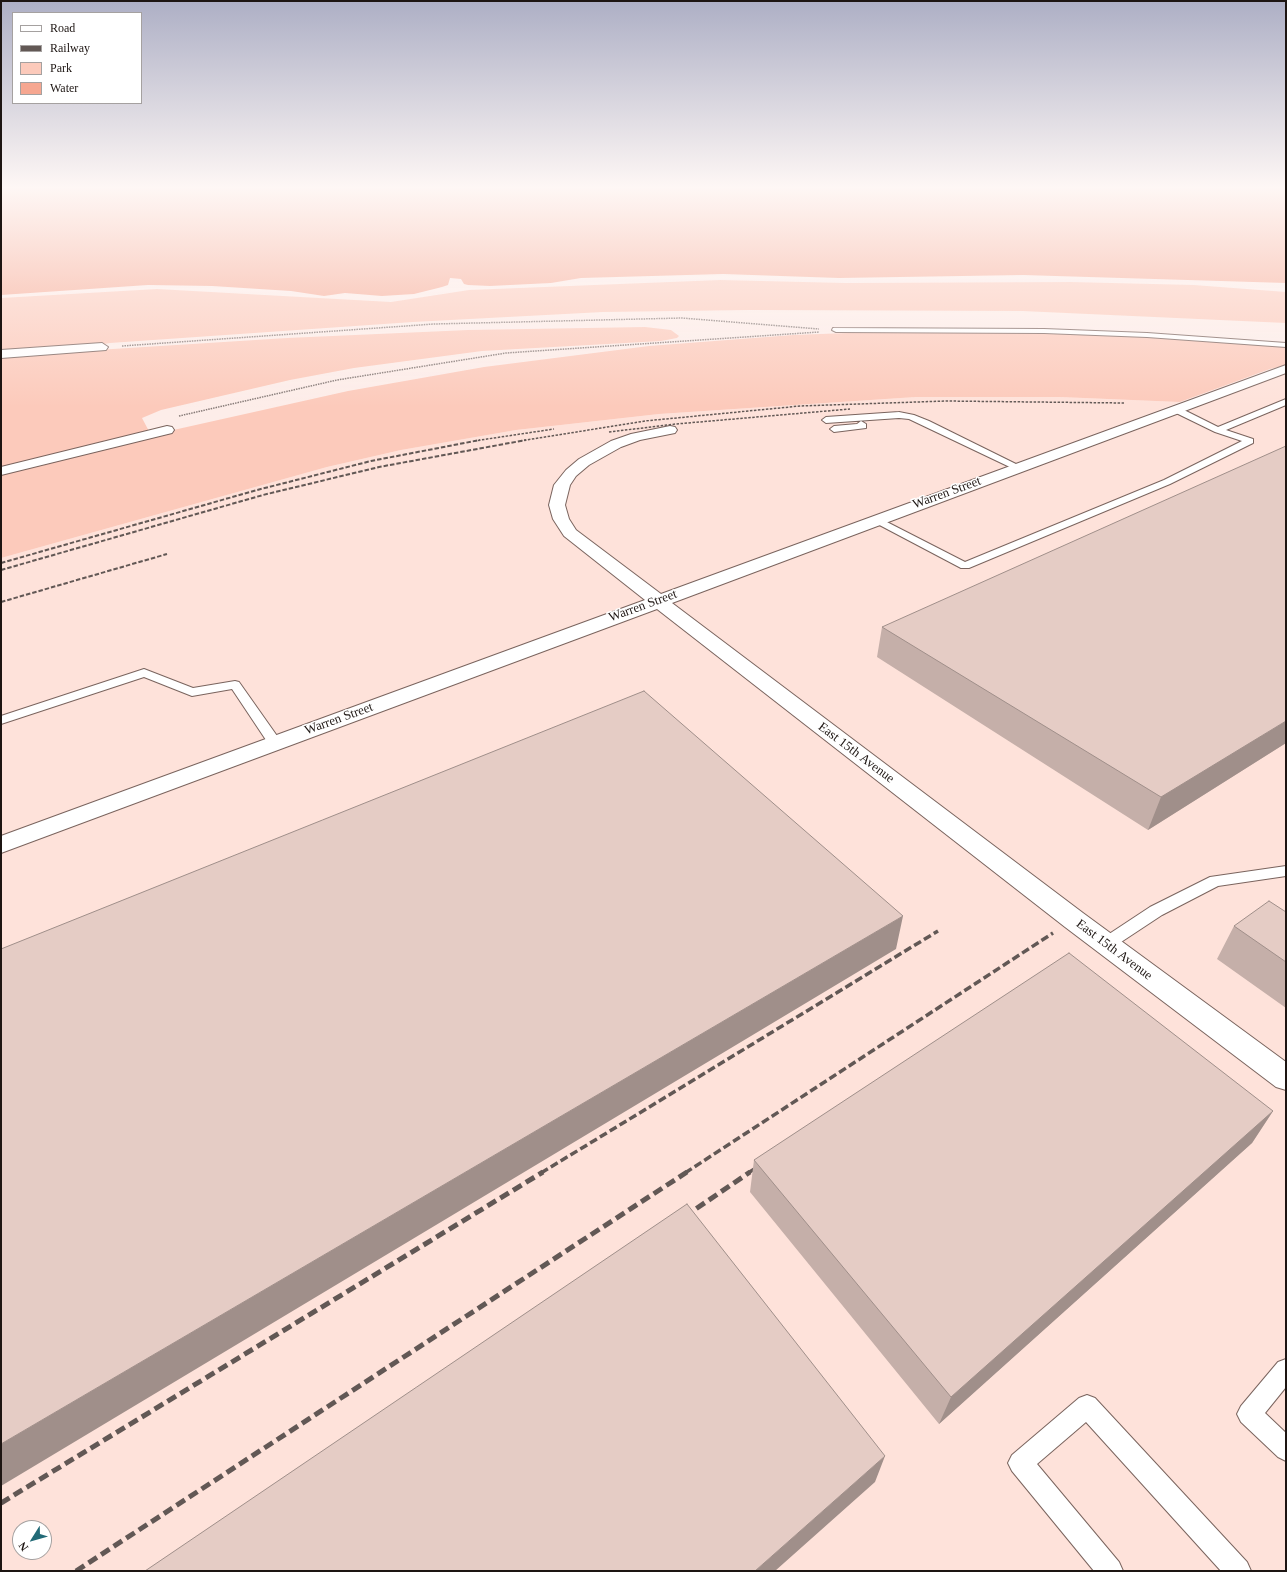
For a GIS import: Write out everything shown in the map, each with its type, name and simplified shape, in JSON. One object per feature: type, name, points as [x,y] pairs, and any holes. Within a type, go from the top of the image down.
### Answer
[{"type":"street","points":[[1,354],[102,347]]},
{"type":"street","name":"Warren Street","points":[[1,845],[1017,467],[1286,369]]},
{"type":"street","points":[[1,471],[167,430]]},
{"type":"street","name":"East 15th Avenue","points":[[670,430],[636,437],[616,444],[584,462],[570,473],[562,485],[557,498],[561,520],[573,537],[1106,944],[1286,1078]]},
{"type":"lane","points":[[836,330],[1044,331],[1147,335],[1286,345]]},
{"type":"lane","points":[[1218,430],[1286,402]]},
{"type":"lane","points":[[875,520],[965,566],[1167,482],[1250,441],[1218,430],[1175,410]]},
{"type":"lane","points":[[826,420],[899,415],[926,423],[1017,467]]},
{"type":"lane","points":[[834,429],[863,426],[856,417]]},
{"type":"lane","points":[[1,720],[144,673],[192,692],[235,685],[275,742]]},
{"type":"lane","points":[[1106,944],[1156,911],[1215,881],[1286,871]]},
{"type":"lane","points":[[1286,1370],[1249,1414],[1286,1449]]},
{"type":"lane","points":[[1110,1571],[1020,1463],[1087,1406],[1238,1571]]},
{"type":"path","points":[[102,347],[434,324],[682,318],[836,330]]},
{"type":"path","points":[[167,430],[156,422],[337,380],[506,353],[836,330]]},
{"type":"shaded area","points":[[1286,369],[1286,1571],[1,1571],[1,558],[327,467],[401,450],[516,430],[659,414],[916,397],[1060,397],[1180,402],[1141,417],[1154,417]]},
{"type":"green space","points":[[720,280],[846,283],[1071,282],[1194,285],[1286,292],[1286,323],[1022,311],[750,310],[603,312],[413,322],[110,343],[98,345],[97,350],[287,338],[468,330],[645,327],[671,330],[679,336],[677,338],[661,341],[482,351],[354,368],[290,380],[161,410],[142,418],[151,435],[348,391],[484,367],[649,346],[793,335],[902,331],[1047,333],[1140,337],[1286,347],[1286,365],[1270,369],[1180,402],[1060,397],[916,397],[659,414],[516,430],[401,450],[327,467],[1,558],[1,298],[157,289],[391,302],[469,290]]},
{"type":"water","points":[[1,260],[1286,260],[1286,283],[1023,275],[839,278],[723,274],[581,278],[551,283],[490,286],[468,285],[464,284],[461,279],[450,278],[448,285],[442,287],[414,294],[382,296],[345,293],[324,296],[291,291],[212,286],[148,285],[1,295]]},
{"type":"building","points":[[1286,446],[1286,721],[1161,797],[882,627]]},
{"type":"building","points":[[644,691],[903,916],[1,1444],[1,949]]},
{"type":"building","points":[[1269,901],[1286,912],[1286,962],[1234,926]]},
{"type":"building","points":[[1069,953],[1273,1111],[951,1397],[754,1160]]},
{"type":"building","points":[[687,1204],[885,1456],[755,1571],[145,1571]]},
{"type":"railway","points":[[524,440],[645,421],[800,406],[946,401],[1124,403]]},
{"type":"railway","points":[[609,432],[676,424],[850,409]]},
{"type":"railway","points":[[478,440],[554,429]]},
{"type":"railway","points":[[1,563],[257,490],[371,461],[478,440]]},
{"type":"railway","points":[[1,570],[263,495],[379,467],[524,440]]},
{"type":"railway","points":[[520,441],[524,440]]},
{"type":"railway","points":[[1,602],[167,554]]},
{"type":"railway","points":[[541,1173],[938,931]]},
{"type":"railway","points":[[685,1173],[1053,933]]},
{"type":"railway","points":[[748,1173],[762,1164]]},
{"type":"railway","points":[[1,1503],[543,1172]]},
{"type":"railway","points":[[76,1571],[687,1172]]},
{"type":"railway","points":[[684,1217],[750,1172]]}]
